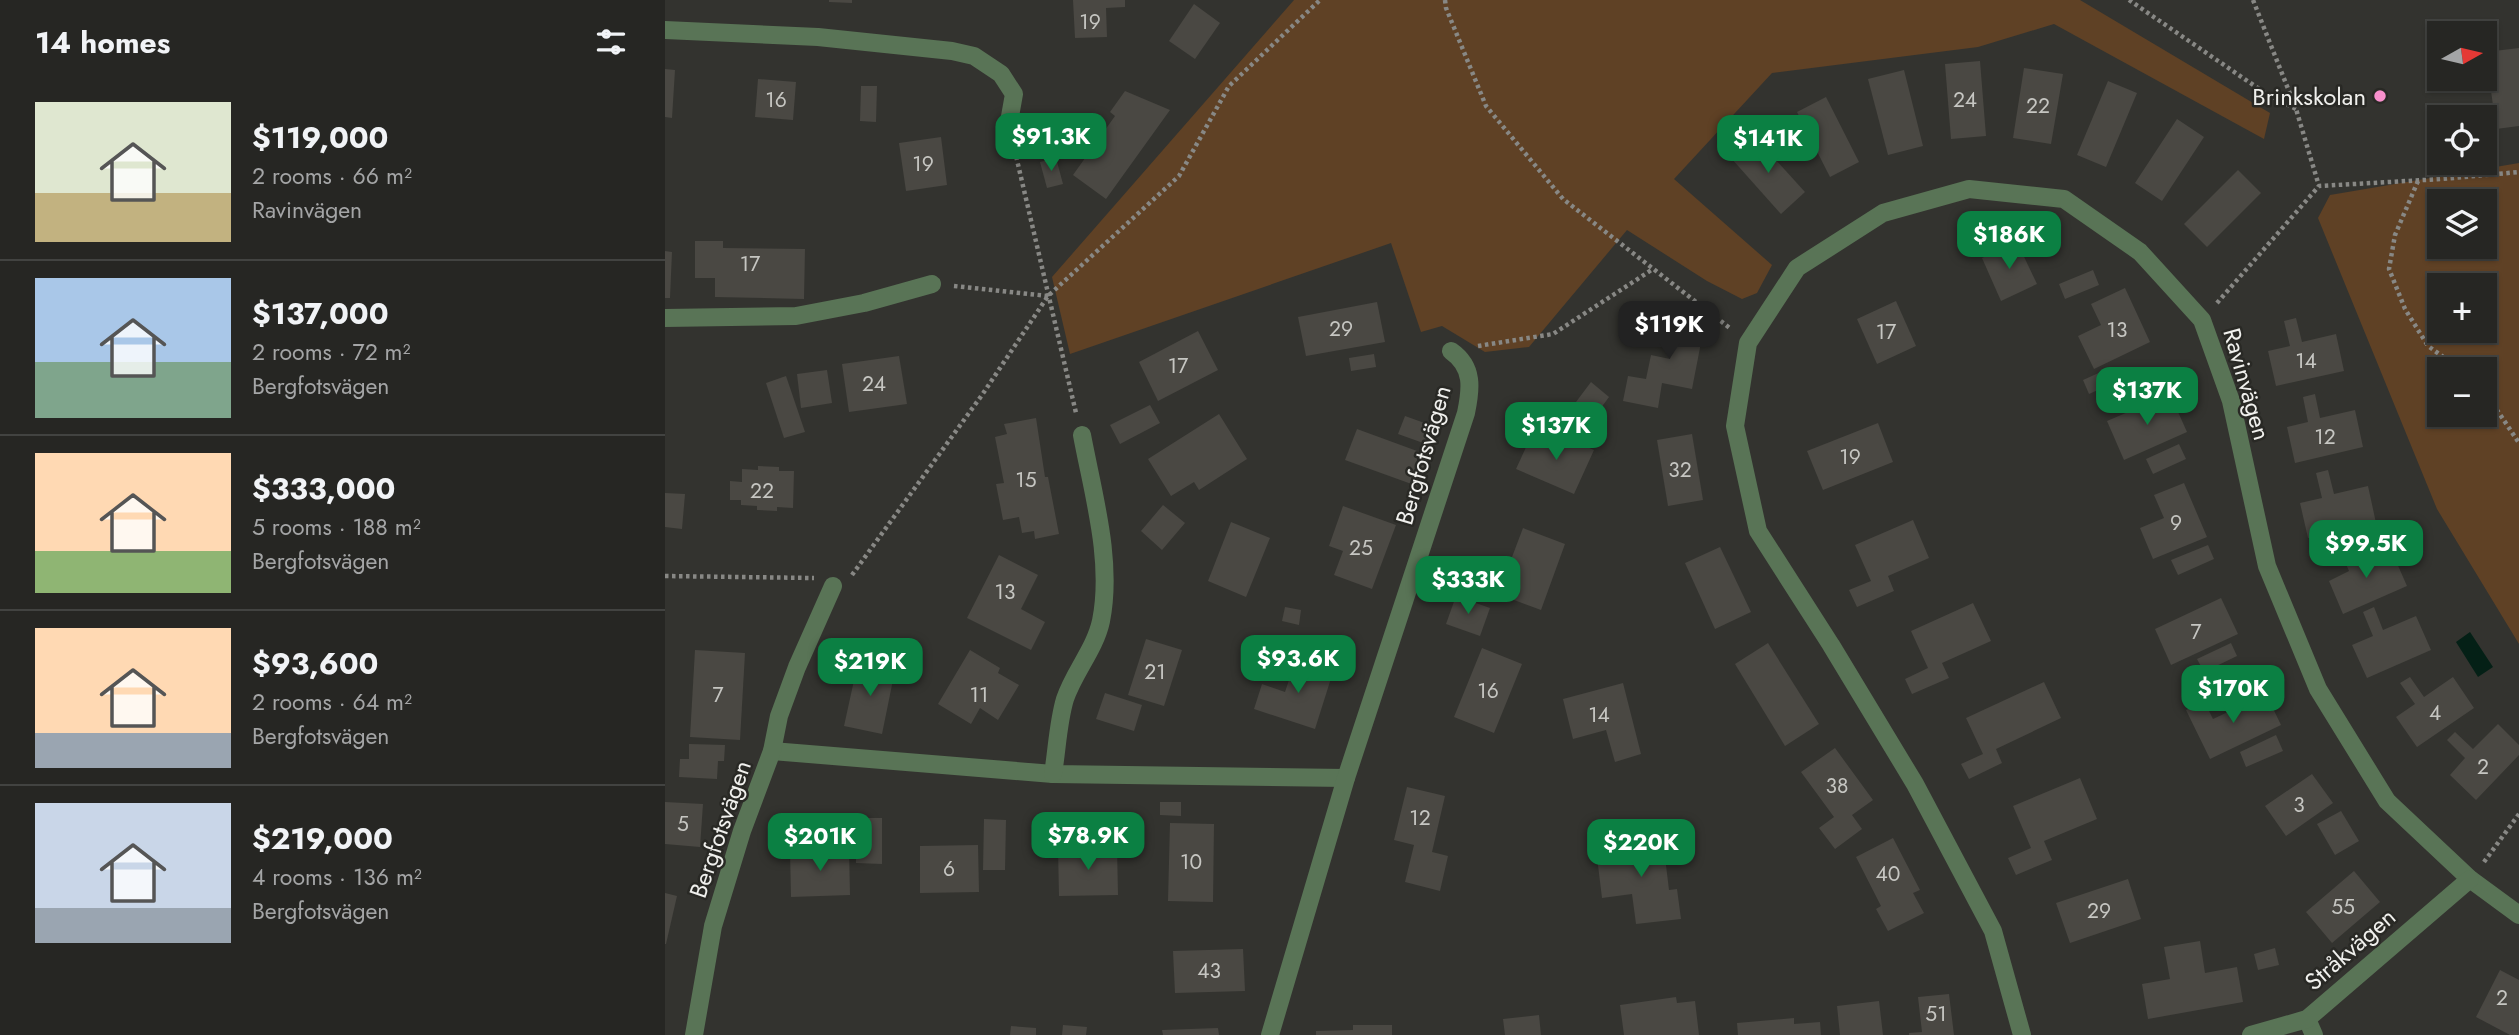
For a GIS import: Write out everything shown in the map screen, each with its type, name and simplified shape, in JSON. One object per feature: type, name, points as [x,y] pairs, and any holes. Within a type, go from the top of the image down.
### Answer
[{"type":"street","points":[[665,30],[818,37],[952,51],[974,56],[1001,74],[1014,94],[1009,122]]},
{"type":"street","name":"Ravinvägen","points":[[2022,1035],[1993,931],[1915,784],[1758,531],[1735,426],[1748,343],[1797,268],[1883,213],[1969,189],[2064,199],[2140,252],[2202,320],[2231,401],[2267,566],[2318,689],[2387,801],[2475,873],[2519,915]]},
{"type":"street","points":[[665,318],[796,316],[864,303],[932,284]]},
{"type":"street","name":"Bergfotsvägen","points":[[1270,1035],[1346,778],[1466,414],[1471,389],[1469,378],[1460,357],[1451,351]]},
{"type":"street","points":[[1053,774],[1065,699],[1096,636],[1101,623],[1104,598],[1103,556],[1082,435]]},
{"type":"street","points":[[772,751],[779,716],[797,667],[835,581]]},
{"type":"street","name":"Bergfotsvägen","points":[[694,1035],[713,926],[742,831],[772,751],[1053,774],[1346,778]]},
{"type":"street","name":"Stråkvägen","points":[[2251,1035],[2311,1027],[2475,873]]},
{"type":"path","points":[[665,576],[835,581],[982,395],[1048,296],[1179,176],[1229,86],[1320,0]]},
{"type":"path","points":[[1445,0],[1486,106],[1563,199],[1748,343]]},
{"type":"path","points":[[2129,0],[2265,93],[2296,109]]},
{"type":"path","points":[[2253,0],[2296,109],[2319,186]]},
{"type":"path","points":[[1009,122],[1082,435]]},
{"type":"path","points":[[2202,320],[2319,186],[2519,172]]},
{"type":"path","points":[[2418,181],[2395,235],[2389,269],[2405,309],[2428,346],[2443,357]]},
{"type":"path","points":[[1451,351],[1553,334],[1653,269]]},
{"type":"path","points":[[932,284],[1048,296]]},
{"type":"path","points":[[2497,409],[2519,443]]},
{"type":"path","points":[[2475,873],[2519,814]]},
{"type":"shaded area","points":[[1294,0],[2080,0],[2270,113],[2264,139],[2054,24],[1978,47],[1772,73],[1674,179],[1772,265],[1757,293],[1742,299],[1707,281],[1627,230],[1529,347],[1485,352],[1442,326],[1421,332],[1391,243],[1070,354],[1052,277]]},
{"type":"shaded area","points":[[2519,163],[2519,644],[2437,509],[2318,218],[2330,195],[2448,175],[2497,175],[2497,167]]},
{"type":"shaded area","points":[[2470,632],[2493,667],[2478,677],[2456,642]]},
{"type":"building","points":[[852,0],[852,3],[829,2]]},
{"type":"building","points":[[1073,0],[1125,0],[1125,7],[1106,8],[1107,37],[1075,38]]},
{"type":"building","points":[[1194,4],[1220,23],[1195,59],[1169,41]]},
{"type":"building","points":[[2519,48],[2519,126],[2497,129],[2497,105],[2493,105],[2491,91],[2497,91],[2497,51]]},
{"type":"building","points":[[1980,61],[1986,136],[1951,139],[1945,64]]},
{"type":"building","points":[[2024,68],[2063,74],[2051,144],[2013,138]]},
{"type":"building","points":[[665,69],[675,70],[672,118],[665,117]]},
{"type":"building","points":[[1904,70],[1923,146],[1888,155],[1868,79]]},
{"type":"building","points":[[758,79],[796,82],[793,120],[755,117]]},
{"type":"building","points":[[2108,81],[2137,93],[2106,167],[2077,155]]},
{"type":"building","points":[[861,86],[877,86],[876,122],[860,121]]},
{"type":"building","points":[[1125,91],[1170,110],[1106,199],[1073,175],[1115,116],[1110,112]]},
{"type":"building","points":[[1826,97],[1859,162],[1830,177],[1797,112]]},
{"type":"building","points":[[2177,119],[2204,137],[2162,201],[2135,183]]},
{"type":"building","points":[[1754,136],[1805,192],[1781,214],[1731,158]]},
{"type":"building","points":[[941,137],[947,185],[906,191],[899,143]]},
{"type":"building","points":[[1056,158],[1063,184],[1047,188],[1040,162]]},
{"type":"building","points":[[2238,170],[2261,193],[2207,247],[2184,224]]},
{"type":"building","points":[[695,241],[723,241],[723,248],[805,249],[804,299],[715,297],[715,278],[695,278]]},
{"type":"building","points":[[2017,242],[2037,284],[2001,301],[1982,258]]},
{"type":"building","points":[[665,251],[672,252],[670,298],[665,298]]},
{"type":"building","points":[[2093,270],[2099,285],[2065,299],[2059,284]]},
{"type":"building","points":[[2125,288],[2150,342],[2094,369],[2078,336],[2101,325],[2091,304]]},
{"type":"building","points":[[1896,301],[1916,346],[1877,364],[1857,319]]},
{"type":"building","points":[[1377,302],[1385,342],[1306,356],[1298,317]]},
{"type":"building","points":[[1659,313],[1705,322],[1692,389],[1662,383],[1658,408],[1623,401],[1628,376],[1646,379],[1651,355],[1670,359],[1674,340],[1654,336]]},
{"type":"building","points":[[2296,318],[2302,342],[2336,334],[2344,371],[2276,386],[2268,351],[2290,346],[2284,321]]},
{"type":"building","points":[[1198,331],[1218,370],[1158,401],[1139,362]]},
{"type":"building","points":[[1374,354],[1376,367],[1351,371],[1349,358]]},
{"type":"building","points":[[899,356],[907,404],[849,412],[842,364]]},
{"type":"building","points":[[827,370],[832,403],[801,408],[797,374]]},
{"type":"building","points":[[2103,371],[2109,385],[2089,394],[2083,380]]},
{"type":"building","points":[[786,376],[805,432],[784,438],[766,383]]},
{"type":"building","points":[[1591,382],[1609,397],[1592,420],[1573,406]]},
{"type":"building","points":[[2170,394],[2187,432],[2124,460],[2107,421]]},
{"type":"building","points":[[2315,394],[2320,418],[2355,410],[2363,447],[2295,463],[2287,427],[2308,422],[2303,397]]},
{"type":"building","points":[[1150,405],[1160,423],[1120,444],[1110,425]]},
{"type":"building","points":[[1219,414],[1247,459],[1199,490],[1194,482],[1171,496],[1148,459]]},
{"type":"building","points":[[1405,416],[1433,426],[1426,444],[1398,434]]},
{"type":"building","points":[[1036,418],[1045,477],[1048,477],[1059,534],[1035,539],[1034,531],[1022,533],[1019,517],[1003,520],[996,484],[1004,483],[995,437],[1007,434],[1004,424]]},
{"type":"building","points":[[1878,423],[1893,462],[1823,490],[1807,451]]},
{"type":"building","points":[[1357,429],[1428,455],[1417,486],[1345,460]]},
{"type":"building","points":[[1532,434],[1553,443],[1557,434],[1594,450],[1574,494],[1516,469]]},
{"type":"building","points":[[1692,434],[1703,500],[1668,506],[1657,440]]},
{"type":"building","points":[[2179,444],[2186,459],[2153,474],[2146,459]]},
{"type":"building","points":[[758,466],[794,471],[793,508],[777,507],[777,511],[757,510],[757,506],[741,505],[741,500],[730,500],[730,481],[742,482],[742,469],[758,470]]},
{"type":"building","points":[[2328,470],[2334,494],[2368,486],[2376,523],[2308,538],[2300,503],[2322,498],[2316,473]]},
{"type":"building","points":[[2184,483],[2207,537],[2153,559],[2140,528],[2164,518],[2154,495]]},
{"type":"building","points":[[665,493],[685,494],[682,529],[665,527]]},
{"type":"building","points":[[1163,505],[1185,523],[1162,550],[1141,531]]},
{"type":"building","points":[[1343,506],[1396,525],[1372,589],[1334,575],[1343,551],[1329,546]]},
{"type":"building","points":[[1913,520],[1929,558],[1888,576],[1894,591],[1857,607],[1849,590],[1871,581],[1855,545]]},
{"type":"building","points":[[1231,522],[1270,538],[1246,597],[1208,581]]},
{"type":"building","points":[[1523,528],[1565,544],[1541,610],[1498,594]]},
{"type":"building","points":[[2350,543],[2360,566],[2392,552],[2407,586],[2343,614],[2329,581],[2349,571],[2339,548]]},
{"type":"building","points":[[2208,545],[2214,559],[2178,575],[2171,560]]},
{"type":"building","points":[[1720,547],[1751,612],[1715,629],[1685,563]]},
{"type":"building","points":[[999,555],[1038,575],[1021,609],[1045,622],[1031,650],[967,618]]},
{"type":"building","points":[[1456,596],[1490,608],[1480,636],[1446,624]]},
{"type":"building","points":[[2221,598],[2238,634],[2171,665],[2155,629]]},
{"type":"building","points":[[1973,603],[1991,641],[1942,663],[1949,678],[1912,694],[1905,679],[1928,668],[1911,631]]},
{"type":"building","points":[[1285,607],[1301,610],[1299,625],[1282,621]]},
{"type":"building","points":[[2374,607],[2383,630],[2416,616],[2431,650],[2367,678],[2352,645],[2373,636],[2363,612]]},
{"type":"building","points":[[1146,639],[1182,650],[1164,706],[1128,695]]},
{"type":"building","points":[[1768,643],[1819,724],[1785,746],[1735,664]]},
{"type":"building","points":[[2231,643],[2237,656],[2204,672],[2197,659]]},
{"type":"building","points":[[1482,648],[1522,664],[1494,733],[1454,717]]},
{"type":"building","points":[[695,650],[745,653],[740,740],[690,737]]},
{"type":"building","points":[[970,650],[1000,668],[998,673],[1019,685],[998,720],[980,708],[971,724],[938,704]]},
{"type":"building","points":[[1296,659],[1333,672],[1315,729],[1254,709],[1262,684],[1285,692]]},
{"type":"building","points":[[858,662],[895,670],[882,734],[844,726]]},
{"type":"building","points":[[2410,677],[2424,697],[2453,677],[2474,708],[2417,747],[2396,717],[2415,704],[2400,683]]},
{"type":"building","points":[[2044,682],[2061,718],[1996,749],[2002,763],[1969,779],[1961,764],[1983,754],[1966,718]]},
{"type":"building","points":[[1623,683],[1641,754],[1615,762],[1606,730],[1573,739],[1563,699]]},
{"type":"building","points":[[1105,693],[1142,705],[1134,731],[1096,719]]},
{"type":"building","points":[[2266,694],[2281,725],[2210,759],[2186,710],[2204,701],[2213,719]]},
{"type":"building","points":[[2498,724],[2519,745],[2519,755],[2476,800],[2450,775],[2465,758],[2447,740],[2455,732],[2473,749]]},
{"type":"building","points":[[2276,735],[2283,751],[2246,767],[2240,752]]},
{"type":"building","points":[[689,744],[725,745],[724,761],[718,761],[717,779],[679,777],[680,759],[689,759]]},
{"type":"building","points":[[1835,748],[1873,800],[1852,815],[1862,829],[1835,849],[1819,828],[1834,817],[1801,772]]},
{"type":"building","points":[[2312,774],[2333,803],[2286,836],[2265,806]]},
{"type":"building","points":[[2080,778],[2097,819],[2044,841],[2052,860],[2016,875],[2008,858],[2031,848],[2013,806]]},
{"type":"building","points":[[1407,787],[1445,796],[1432,852],[1448,856],[1440,891],[1405,882],[1414,845],[1394,840]]},
{"type":"building","points":[[665,802],[703,804],[700,847],[665,844]]},
{"type":"building","points":[[1160,802],[1181,802],[1181,816],[1160,815]]},
{"type":"building","points":[[2341,811],[2359,841],[2335,855],[2317,824]]},
{"type":"building","points":[[856,818],[882,818],[882,864],[856,863]]},
{"type":"building","points":[[984,819],[1006,820],[1005,870],[983,870]]},
{"type":"building","points":[[1170,823],[1214,824],[1213,902],[1168,901]]},
{"type":"building","points":[[1662,832],[1669,890],[1677,889],[1681,919],[1636,924],[1632,894],[1602,898],[1597,857],[1633,852],[1630,836]]},
{"type":"building","points":[[1893,838],[1920,890],[1913,893],[1924,913],[1888,931],[1876,909],[1881,906],[1856,857]]},
{"type":"building","points":[[978,845],[979,892],[920,893],[920,846]]},
{"type":"building","points":[[1117,847],[1118,895],[1059,896],[1058,848]]},
{"type":"building","points":[[849,849],[850,895],[791,897],[790,850]]},
{"type":"building","points":[[2354,871],[2380,902],[2332,943],[2306,912]]},
{"type":"building","points":[[2128,879],[2141,919],[2070,943],[2056,903]]},
{"type":"building","points":[[665,893],[677,896],[666,944],[665,944]]},
{"type":"building","points":[[2200,941],[2205,973],[2237,967],[2243,1002],[2148,1019],[2142,984],[2170,979],[2164,947]]},
{"type":"building","points":[[2275,948],[2279,965],[2258,970],[2254,954]]},
{"type":"building","points":[[1243,949],[1245,991],[1175,993],[1173,951]]},
{"type":"building","points":[[2500,970],[2519,980],[2519,1035],[2510,1035],[2476,1017]]},
{"type":"building","points":[[1949,994],[1954,1035],[1909,1035],[1922,1032],[1918,997]]},
{"type":"building","points":[[1676,997],[1677,1003],[1695,1001],[1699,1035],[1624,1035],[1620,1005]]},
{"type":"building","points":[[1879,1001],[1883,1035],[1840,1035],[1837,1006]]},
{"type":"building","points":[[1539,1015],[1541,1035],[1505,1035],[1503,1019]]},
{"type":"building","points":[[1794,1018],[1794,1024],[1820,1022],[1821,1035],[1738,1035],[1737,1023]]},
{"type":"building","points":[[1063,1025],[1087,1027],[1086,1035],[1062,1035]]},
{"type":"building","points":[[1353,1025],[1392,1025],[1392,1035],[1316,1035],[1316,1031],[1353,1030]]},
{"type":"building","points":[[1011,1026],[1036,1028],[1036,1035],[1010,1035]]},
{"type":"building","points":[[1218,1028],[1219,1035],[1163,1035],[1162,1030]]},
{"type":"place","name":"Brinkskolan","points":[[2380,96]]}]
